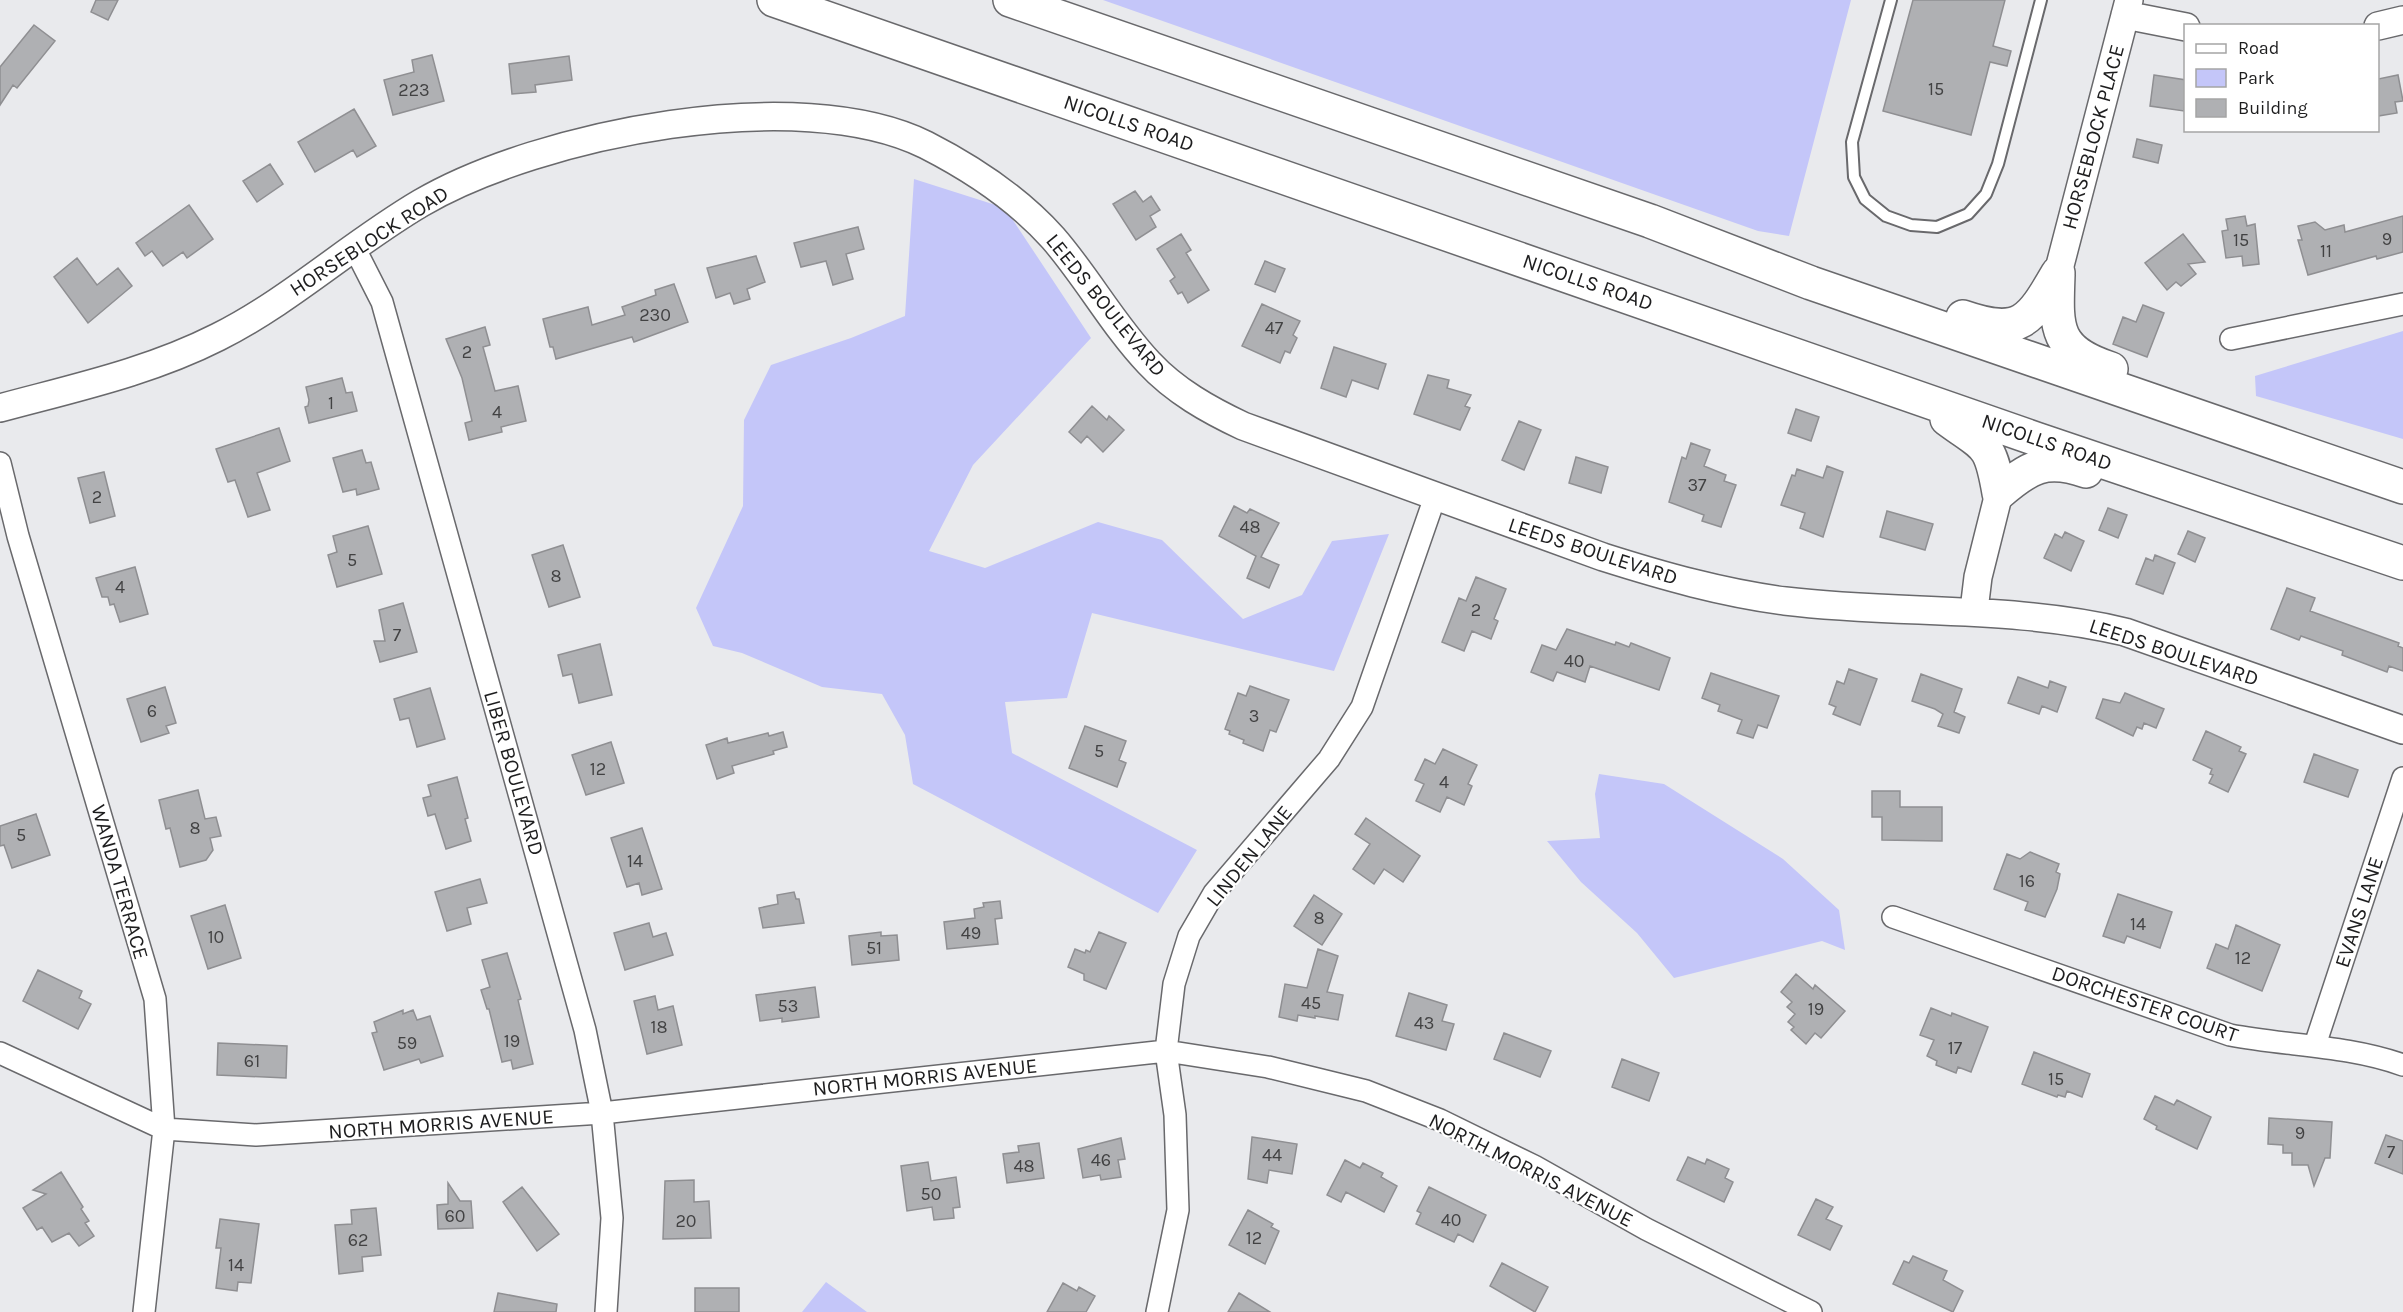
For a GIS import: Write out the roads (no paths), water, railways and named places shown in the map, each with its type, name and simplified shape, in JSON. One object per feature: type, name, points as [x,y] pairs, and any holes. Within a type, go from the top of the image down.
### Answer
[{"type":"highway","name":"NICOLLS ROAD","points":[[774,0],[2403,563]]},
{"type":"highway","points":[[1010,0],[1650,221],[1811,283],[2403,487]]},
{"type":"highway","points":[[1650,221],[1818,268],[1990,326],[2013,325],[2032,313],[2058,273]]},
{"type":"highway","points":[[2058,273],[2059,327],[2064,339],[2077,355],[2085,360],[2150,381],[2253,435]]},
{"type":"highway","points":[[1927,399],[1947,420],[1976,437],[1983,445],[1994,464],[1999,494]]},
{"type":"highway","points":[[1999,494],[2026,471],[2057,464],[2231,521],[2335,539]]},
{"type":"street","points":[[2127,7],[2184,26]]},
{"type":"street","name":"HORSEBLOCK PLACE","points":[[2058,273],[2127,7]]},
{"type":"street","points":[[2379,26],[2403,20]]},
{"type":"street","name":"HORSEBLOCK ROAD","points":[[0,408],[139,370],[186,353],[255,317],[354,247],[454,184],[542,150],[683,123],[773,118],[838,121],[894,133]]},
{"type":"street","name":"LEEDS BOULEVARD","points":[[894,133],[923,143],[966,168],[1028,213],[1054,240],[1150,364],[1196,402],[1243,426],[1603,557],[1668,577],[1748,595],[1787,601],[1974,610],[2054,618],[2125,632],[2403,730]]},
{"type":"street","name":"LIBER BOULEVARD","points":[[354,247],[382,302],[585,1030],[602,1113],[612,1218],[606,1312]]},
{"type":"street","points":[[2231,339],[2403,304]]},
{"type":"street","name":"WANDA TERRACE","points":[[0,463],[18,536],[155,999],[164,1129],[144,1312]]},
{"type":"street","points":[[1974,610],[1978,577],[1999,494]]},
{"type":"street","name":"LINDEN LANE","points":[[1157,1312],[1178,1210],[1175,1115],[1166,1051],[1174,984],[1189,936],[1214,893],[1329,759],[1362,707],[1435,496]]},
{"type":"street","name":"EVANS LANE","points":[[2315,1045],[2403,778]]},
{"type":"street","name":"DORCHESTER COURT","points":[[1893,917],[2230,1035],[2274,1043],[2315,1045],[2403,1065]]},
{"type":"street","name":"NORTH MORRIS AVENUE","points":[[0,1053],[164,1129],[256,1136],[602,1113],[1166,1051],[1268,1067],[1366,1091],[1440,1120],[1534,1166],[1646,1229],[1811,1312]]},
{"type":"lane","points":[[1891,0],[1852,142],[1854,177],[1865,198],[1886,216],[1911,225],[1937,227],[1968,214],[1986,194],[1998,164],[2041,0]]}]
